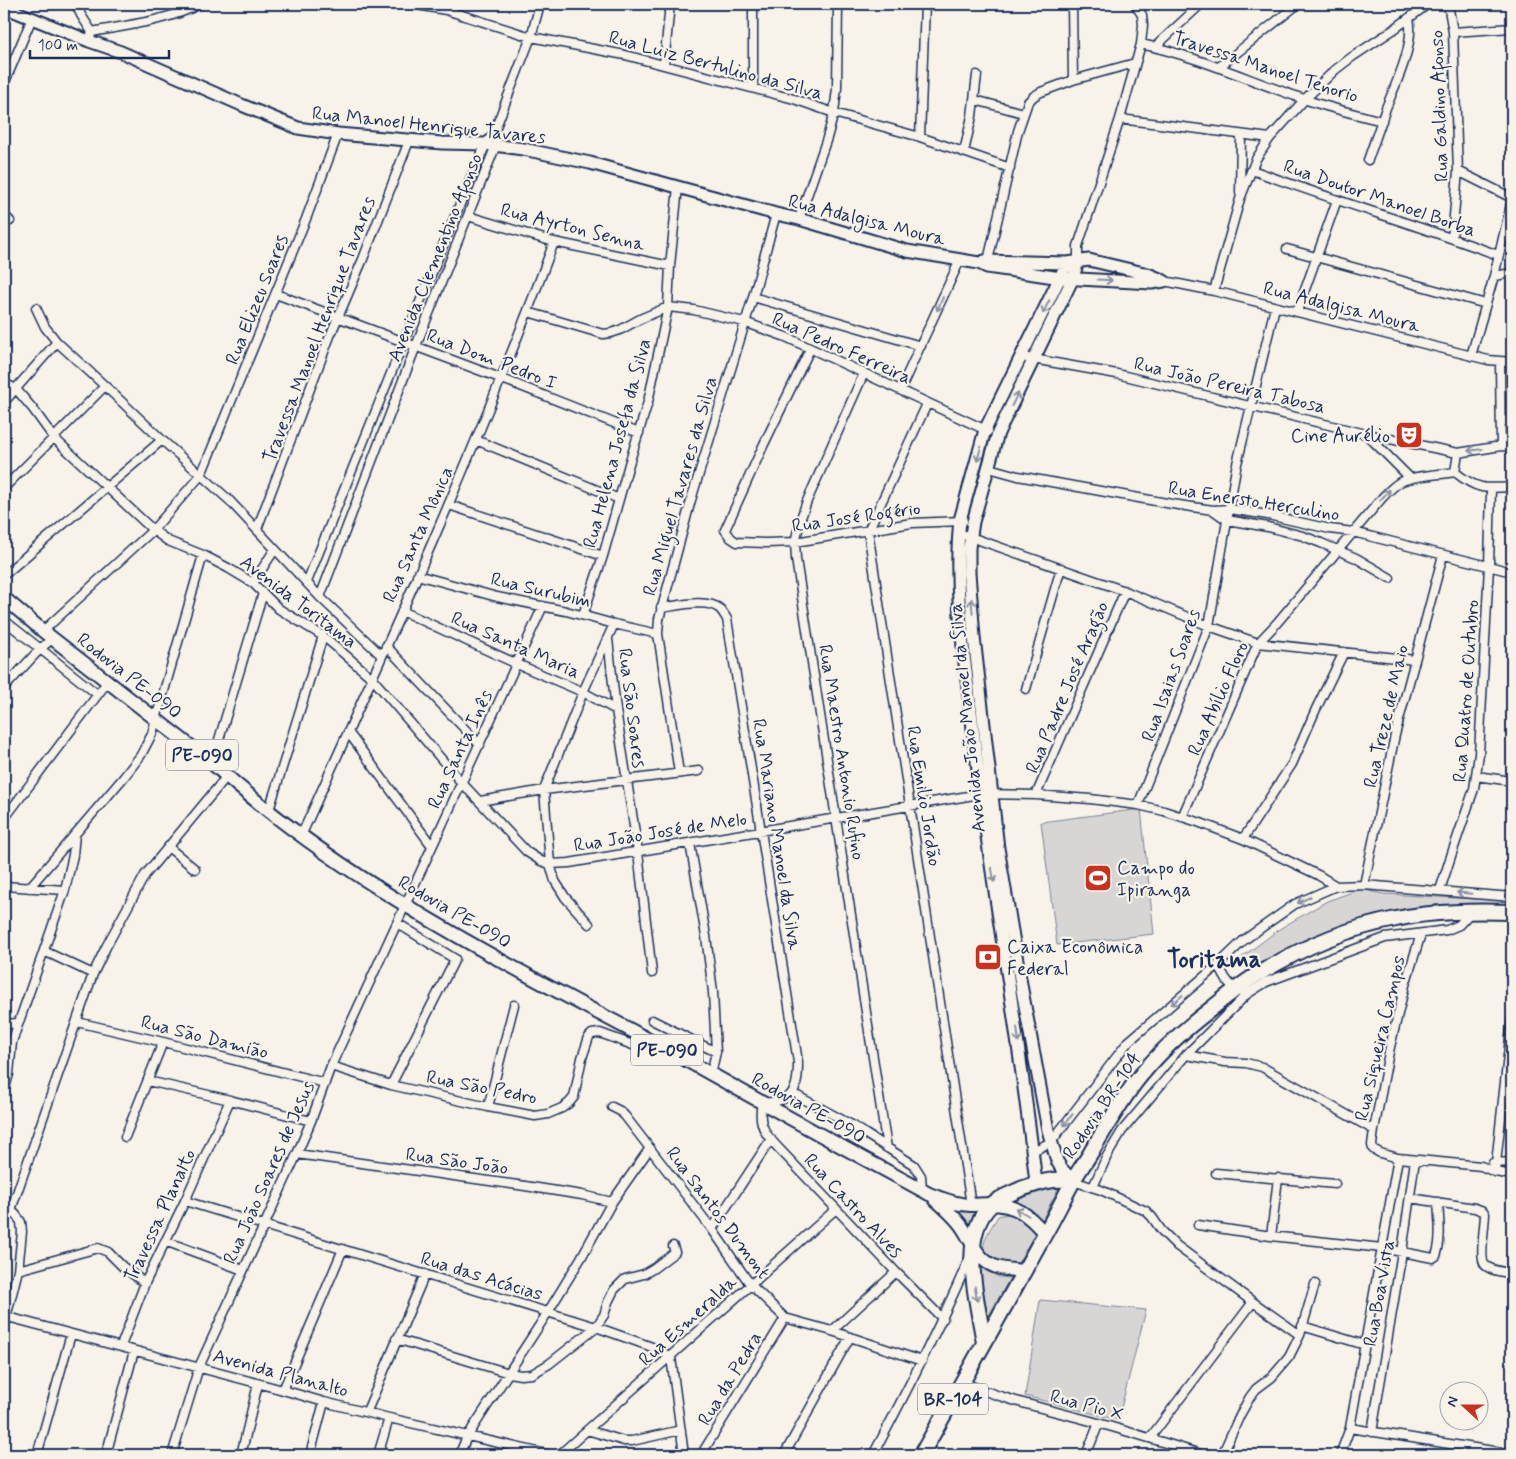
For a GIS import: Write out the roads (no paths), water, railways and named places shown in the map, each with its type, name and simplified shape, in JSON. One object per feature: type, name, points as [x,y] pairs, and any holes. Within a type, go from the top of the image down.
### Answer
[{"type":"highway","name":"Rodovia BR-104","points":[[921,1455],[1073,1181],[1112,1116],[1134,1084],[1159,1054],[1184,1030],[1242,992],[1259,973],[1303,949],[1356,930],[1403,918],[1471,911],[1512,912]]},
{"type":"highway","name":"Rodovia BR-104","points":[[984,1343],[974,1282],[973,1249],[981,1216],[992,1204],[1036,1183],[1058,1178],[1073,1181]]},
{"type":"main road","name":"Rodovia PE-090","points":[[4,598],[212,762],[226,776],[301,836],[405,905],[521,971],[662,1046],[925,1192],[958,1204],[992,1204],[1014,1208],[1033,1220],[1045,1234]]},
{"type":"main road","name":"Rodovia PE-090","points":[[925,1192],[954,1216],[962,1226],[973,1249],[994,1266],[1024,1271]]},
{"type":"street","points":[[76,4],[91,36],[178,13],[200,4]]},
{"type":"street","name":"Rua Luiz Bertulino da Silva","points":[[410,4],[448,7],[530,37],[616,53],[794,99],[834,113],[920,137],[1010,168]]},
{"type":"street","points":[[530,37],[540,4]]},
{"type":"street","points":[[664,65],[670,4]]},
{"type":"street","points":[[752,88],[753,4]]},
{"type":"street","points":[[800,219],[834,113],[837,88],[838,4]]},
{"type":"street","points":[[920,137],[924,4]]},
{"type":"street","points":[[1072,4],[1073,80]]},
{"type":"street","points":[[1072,262],[1120,119],[1134,63],[1141,44],[1142,15],[1135,4]]},
{"type":"street","points":[[1156,47],[1201,4]]},
{"type":"street","points":[[1219,67],[1298,4]]},
{"type":"street","points":[[1214,291],[1240,199],[1256,159],[1270,138],[1305,99],[1335,70],[1428,4]]},
{"type":"street","name":"Rua Galdino Afonso","points":[[1448,4],[1453,32],[1458,171],[1452,238]]},
{"type":"street","name":"Rua Manoel Henrique Tavares","points":[[4,7],[32,18],[91,36],[122,52],[298,128],[338,134],[442,143],[491,144],[554,155],[776,214]]},
{"type":"street","points":[[4,84],[32,18]]},
{"type":"street","points":[[1368,160],[1410,40],[1409,18]]},
{"type":"street","points":[[1453,32],[1512,28]]},
{"type":"street","name":"Avenida Clementino Afonso","points":[[320,597],[468,216],[494,132],[530,37]]},
{"type":"street","name":"Travessa Manoel Tenorio","points":[[1141,44],[1219,67],[1305,99],[1382,121]]},
{"type":"street","points":[[985,263],[1023,113],[1028,102],[1034,96],[1073,80],[1134,63]]},
{"type":"street","points":[[964,152],[975,100],[977,76]]},
{"type":"street","points":[[975,100],[1023,113]]},
{"type":"street","points":[[1120,119],[1270,138]]},
{"type":"street","name":"Rua Elizeu Soares","points":[[4,688],[40,649],[48,634],[153,530],[201,475],[276,294],[338,134]]},
{"type":"street","points":[[1240,199],[1241,135]]},
{"type":"street","name":"Travessa Manoel Henrique Tavares","points":[[257,529],[338,316],[409,140]]},
{"type":"street","name":"Avenida Clementino Afonso","points":[[307,582],[404,341],[491,144]]},
{"type":"street","name":"Rua Doutor Manoel Borba","points":[[1252,170],[1498,255]]},
{"type":"street","points":[[1458,171],[1512,199],[1494,276],[1471,356]]},
{"type":"street","name":"Rua Helena Josefa da Silva","points":[[583,615],[603,556],[648,402],[668,307],[678,187]]},
{"type":"street","points":[[1298,312],[1337,200]]},
{"type":"street","name":"Rua Adalgisa Moura","points":[[776,214],[800,219],[906,251],[985,263]]},
{"type":"street","name":"Rua Miguel Tavares da Silva","points":[[679,773],[658,634],[661,608],[776,214]]},
{"type":"street","name":"Rua Ayrton Senna","points":[[468,216],[554,242],[670,266]]},
{"type":"street","name":"Rua Santa Mônica","points":[[301,836],[476,440],[554,242]]},
{"type":"street","points":[[1286,250],[1486,304]]},
{"type":"street","points":[[900,390],[960,260]]},
{"type":"street","points":[[985,263],[1090,260],[1148,274],[1164,281]]},
{"type":"street","name":"Avenida João Manoel da Silva","points":[[1036,1183],[985,794],[969,573],[965,534],[960,520],[986,430],[1028,358],[1067,278],[1072,262]]},
{"type":"street","points":[[985,263],[1067,278],[1164,281]]},
{"type":"street","points":[[1494,276],[1512,273]]},
{"type":"street","name":"Rua Adalgisa Moura","points":[[1164,281],[1214,291],[1471,356],[1500,362],[1512,362]]},
{"type":"street","name":"Rua Dom Pedro I","points":[[276,294],[404,341],[639,432]]},
{"type":"street","points":[[752,297],[921,346]]},
{"type":"street","points":[[528,312],[593,332],[611,334],[668,307]]},
{"type":"street","name":"Rua Pedro Ferreira","points":[[668,307],[694,310],[744,322],[786,337],[927,404],[998,434]]},
{"type":"street","name":"Rua Isaias Soares","points":[[1138,805],[1209,626],[1236,468],[1275,307]]},
{"type":"street","name":"Avenida Toritama","points":[[36,308],[45,327],[57,342],[229,500],[320,597],[381,655]]},
{"type":"street","points":[[4,402],[57,342]]},
{"type":"street","name":"Rua José Rogério","points":[[810,349],[725,530],[728,535],[734,540],[743,543],[795,542],[912,523],[960,520],[973,522]]},
{"type":"street","name":"Avenida João Manoel da Silva","points":[[965,534],[973,522],[998,434],[1028,358]]},
{"type":"street","name":"Rua João Pereira Tabosa","points":[[1028,358],[1116,374],[1366,434],[1458,453]]},
{"type":"street","points":[[1500,362],[1501,446]]},
{"type":"street","name":"Rua Maestro Antonio Rufino","points":[[864,374],[800,518],[795,542],[887,1148]]},
{"type":"street","name":"Avenida Toritama","points":[[4,383],[16,389],[34,408],[54,438],[153,530],[163,538],[203,555],[253,584],[279,609],[323,636],[372,678],[461,782]]},
{"type":"street","points":[[4,488],[105,386]]},
{"type":"street","points":[[868,531],[927,404]]},
{"type":"street","points":[[1502,419],[1512,426]]},
{"type":"street","points":[[368,429],[383,433]]},
{"type":"street","points":[[1366,434],[1410,478],[1455,472],[1470,484],[1477,486],[1491,488],[1512,487]]},
{"type":"street","points":[[4,575],[162,440]]},
{"type":"street","points":[[476,440],[619,499]]},
{"type":"street","points":[[1455,472],[1458,453],[1501,446],[1512,447]]},
{"type":"street","name":"Rua Enersto Herculino","points":[[988,468],[1018,476],[1213,510],[1230,509],[1353,532],[1512,572]]},
{"type":"street","name":"Rua Abílio Floro","points":[[1182,817],[1258,643],[1393,487],[1399,482],[1410,478]]},
{"type":"street","name":"Rua Quatro de Outubro","points":[[1440,890],[1470,804],[1479,754],[1489,566],[1491,488]]},
{"type":"street","points":[[448,505],[603,556]]},
{"type":"street","points":[[1213,510],[1227,520],[1268,527],[1303,536],[1339,549],[1390,578]]},
{"type":"street","name":"Rua Emilio Jordão","points":[[868,531],[971,1205]]},
{"type":"street","points":[[965,534],[1125,591],[1209,626],[1258,643],[1415,660]]},
{"type":"street","points":[[253,584],[275,549]]},
{"type":"street","points":[[29,888],[141,754],[152,734],[203,555]]},
{"type":"street","name":"Rua Treze de Maio","points":[[1364,885],[1395,735],[1443,555]]},
{"type":"street","points":[[1026,689],[1061,568]]},
{"type":"street","name":"Rua Surubim","points":[[417,575],[497,597],[583,615],[658,634]]},
{"type":"street","name":"Rua Padre José Aragão","points":[[1036,795],[1125,591]]},
{"type":"street","points":[[212,762],[264,593]]},
{"type":"street","name":"Rua Mariano Manoel da Silva","points":[[661,608],[701,603],[720,609],[727,619],[798,1062],[798,1076],[792,1093]]},
{"type":"street","name":"Rua Santa Inês","points":[[405,905],[543,606]]},
{"type":"street","name":"Rua Santa Maria","points":[[402,611],[583,692],[616,710]]},
{"type":"street","points":[[4,620],[97,694]]},
{"type":"street","points":[[589,924],[558,888],[550,864],[544,790],[583,692],[614,624]]},
{"type":"street","points":[[269,810],[323,636]]},
{"type":"street","name":"Rua São Soares","points":[[608,639],[616,710],[638,852],[652,973]]},
{"type":"street","points":[[386,646],[480,745]]},
{"type":"street","points":[[1243,839],[1292,764],[1344,652]]},
{"type":"street","points":[[4,819],[108,681]]},
{"type":"street","points":[[348,732],[432,846]]},
{"type":"street","points":[[480,801],[544,790],[699,771]]},
{"type":"street","points":[[4,1326],[18,1270],[21,1227],[18,1217],[7,1210],[93,974],[145,875],[226,776]]},
{"type":"street","points":[[1476,776],[1512,782]]},
{"type":"street","name":"Rua João José de Melo","points":[[461,782],[527,852],[541,861],[550,864],[569,863],[638,852],[985,794],[1036,795],[1138,805],[1182,817],[1243,839],[1318,875],[1336,886]]},
{"type":"street","points":[[4,1091],[9,1074],[12,1042],[65,890],[73,856],[75,834]]},
{"type":"street","points":[[690,843],[714,992],[716,1052],[711,1074]]},
{"type":"street","points":[[168,847],[196,869]]},
{"type":"street","name":"Avenida João Manoel da Silva","points":[[993,849],[1051,1142],[1057,1161],[1073,1181]]},
{"type":"street","points":[[1033,1151],[1051,1142],[1128,1042],[1219,964],[1244,940],[1295,904],[1336,886],[1364,885],[1512,897]]},
{"type":"street","points":[[4,886],[65,890]]},
{"type":"street","name":"Rua João Soares de Jesus","points":[[172,1455],[199,1367],[311,1122],[331,1066],[405,905]]},
{"type":"street","points":[[1093,1188],[1107,1156],[1122,1131],[1242,992],[1385,938],[1453,928],[1471,911]]},
{"type":"street","points":[[391,1085],[455,959],[397,923]]},
{"type":"street","name":"Rua Siqueira Campos","points":[[1398,1158],[1380,1153],[1372,1145],[1392,1038],[1420,934]]},
{"type":"street","points":[[44,951],[93,974]]},
{"type":"street","points":[[1219,964],[1227,982],[1242,992]]},
{"type":"street","points":[[488,1107],[514,1005]]},
{"type":"street","points":[[1495,1172],[1512,1019]]},
{"type":"street","points":[[652,1020],[716,1052]]},
{"type":"street","name":"Rua São Damião","points":[[77,1022],[325,1083]]},
{"type":"street","points":[[4,1024],[18,1024]]},
{"type":"street","name":"Rua São Pedro","points":[[331,1066],[391,1085],[535,1116],[548,1114],[570,1103],[574,1097],[582,1058],[589,1037],[595,1032],[641,1048],[662,1046]]},
{"type":"street","points":[[125,1137],[163,1042]]},
{"type":"street","points":[[1186,1055],[1225,1062],[1246,1062],[1262,1068],[1374,1130]]},
{"type":"street","points":[[148,1081],[230,1100],[311,1122]]},
{"type":"street","points":[[762,1103],[784,1100],[792,1093],[850,1124],[914,1165],[921,1176],[925,1192]]},
{"type":"street","name":"Travessa Planalto","points":[[121,1346],[145,1283],[185,1201],[230,1100]]},
{"type":"street","name":"Rua Castro Alves","points":[[762,1103],[760,1120],[771,1139],[896,1272],[943,1319]]},
{"type":"street","name":"Rua Santos Dumont","points":[[612,1107],[625,1116],[650,1148],[712,1229],[750,1284],[785,1318],[832,1331],[922,1361]]},
{"type":"street","points":[[712,1229],[771,1139]]},
{"type":"street","points":[[459,1455],[467,1437],[548,1312],[612,1202],[650,1148]]},
{"type":"street","name":"Rua São João","points":[[296,1154],[525,1186],[612,1202]]},
{"type":"street","points":[[1398,1158],[1481,1166],[1495,1172],[1512,1175]]},
{"type":"street","name":"Rua Boa Vista","points":[[1340,1455],[1350,1428],[1398,1158]]},
{"type":"street","name":"Rua Boa Vista","points":[[1372,1432],[1402,1252],[1415,1160]]},
{"type":"street","points":[[1481,1166],[1496,1162],[1512,1162]]},
{"type":"street","points":[[1216,1173],[1335,1184]]},
{"type":"street","points":[[1271,1236],[1278,1178]]},
{"type":"street","points":[[1073,1181],[1123,1200],[1152,1216],[1161,1230],[1177,1246],[1300,1335]]},
{"type":"street","points":[[1410,1198],[1483,1210],[1485,1214],[1482,1252],[1484,1263],[1494,1269],[1512,1273]]},
{"type":"street","name":"Rua das Acácias","points":[[185,1201],[596,1327],[652,1347],[671,1357]]},
{"type":"street","points":[[1198,1225],[1271,1236],[1382,1248],[1430,1258],[1436,1256],[1438,1252],[1438,1202]]},
{"type":"street","name":"Rua Esmeralda","points":[[559,1455],[836,1209]]},
{"type":"street","points":[[165,1241],[243,1270]]},
{"type":"street","points":[[396,1339],[521,1376],[532,1374],[549,1364],[596,1327],[604,1315],[614,1290],[625,1279],[644,1274],[654,1268],[675,1252],[673,1246]]},
{"type":"street","points":[[18,1270],[98,1248],[108,1252],[122,1267],[145,1283]]},
{"type":"street","points":[[283,1390],[343,1249]]},
{"type":"street","points":[[873,1455],[943,1319],[973,1249]]},
{"type":"street","points":[[832,1331],[896,1272]]},
{"type":"street","points":[[367,1411],[425,1274]]},
{"type":"street","points":[[1222,1455],[1250,1397],[1256,1389],[1272,1377],[1289,1357],[1300,1335],[1315,1284]]},
{"type":"street","points":[[1150,1438],[1252,1302]]},
{"type":"street","name":"Avenida Planalto","points":[[5,1317],[121,1346],[324,1402],[467,1437],[551,1455]]},
{"type":"street","name":"Rua da Pedra","points":[[701,1455],[785,1318]]},
{"type":"street","points":[[1302,1326],[1365,1345]]},
{"type":"street","points":[[37,1455],[72,1334]]},
{"type":"street","points":[[784,1455],[850,1337]]},
{"type":"street","points":[[106,1455],[134,1351]]},
{"type":"street","points":[[671,1357],[684,1455]]},
{"type":"street","name":"Rua Pio X","points":[[962,1382],[1022,1403],[1099,1423],[1204,1455]]},
{"type":"street","points":[[241,1455],[258,1384]]},
{"type":"street","points":[[310,1455],[324,1402]]},
{"type":"street","points":[[378,1455],[389,1418]]},
{"type":"street","points":[[1086,1455],[1099,1423]]},
{"type":"street","points":[[1350,1428],[1512,1454]]},
{"type":"street","points":[[587,1430],[632,1441],[680,1430]]},
{"type":"place","name":"Cine Aurélio","points":[[1409,435]]},
{"type":"place","name":"Campo do Ipiranga","points":[[1098,878]]},
{"type":"place","name":"Caixa Econômica Federal","points":[[988,957]]},
{"type":"district","name":"Toritama","points":[[1214,959]]}]
